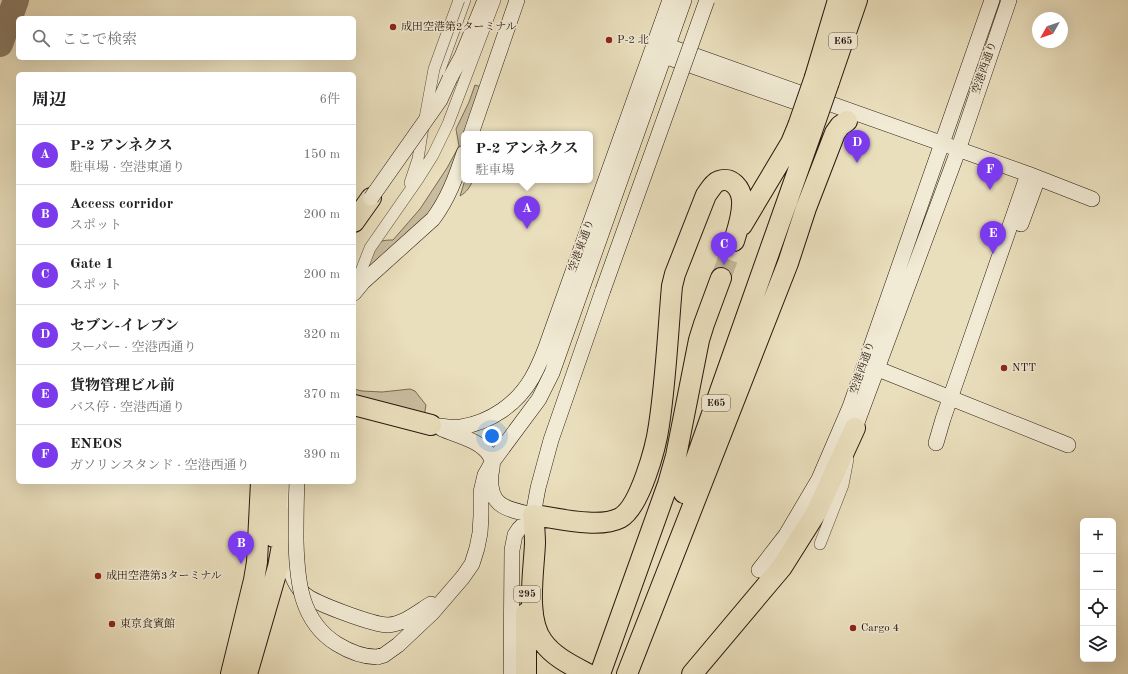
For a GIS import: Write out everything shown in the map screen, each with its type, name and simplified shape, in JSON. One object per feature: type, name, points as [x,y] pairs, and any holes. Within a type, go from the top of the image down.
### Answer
[{"type":"highway","name":"E65","points":[[822,79],[832,10],[838,0]]},
{"type":"highway","name":"E65","points":[[619,674],[822,79],[858,0]]},
{"type":"highway","points":[[627,674],[788,263],[806,208],[835,133],[840,126],[847,121]]},
{"type":"highway","name":"E65","points":[[533,515],[590,523],[603,523],[621,517],[633,505],[638,497],[652,457],[659,425],[672,286],[675,274],[706,195],[718,181],[725,180],[738,186],[741,193],[742,211],[732,247],[741,227],[791,143],[805,129]]},
{"type":"highway","points":[[356,219],[371,198]]},
{"type":"highway","name":"E65","points":[[600,674],[668,484],[676,456],[699,340],[721,278]]},
{"type":"highway","points":[[356,406],[431,425]]},
{"type":"highway","points":[[692,674],[782,567],[816,512],[855,428]]},
{"type":"highway","points":[[231,674],[257,562],[261,484]]},
{"type":"highway","points":[[270,599],[278,484]]},
{"type":"highway","name":"295","points":[[533,515],[535,540],[532,608],[536,631],[542,642],[552,652],[564,661],[588,674]]},
{"type":"highway","name":"295","points":[[526,674],[525,636],[527,582],[530,535],[533,515]]},
{"type":"highway","points":[[247,674],[270,599],[278,567],[287,518]]},
{"type":"highway","points":[[243,674],[244,622]]},
{"type":"highway","name":"295","points":[[530,674],[535,664],[546,658],[564,661]]},
{"type":"street","points":[[424,122],[434,69],[459,0]]},
{"type":"street","points":[[410,189],[410,181],[418,159],[423,125],[430,96],[465,0]]},
{"type":"street","points":[[356,227],[371,198],[440,100],[462,56],[485,0]]},
{"type":"street","points":[[356,285],[370,248],[433,155],[448,124],[495,0]]},
{"type":"street","points":[[472,131],[517,0]]},
{"type":"street","name":"空港東通り","points":[[449,592],[463,577],[472,564],[477,548],[480,533],[482,484],[485,475],[493,461],[539,399],[552,373],[662,49],[670,0]]},
{"type":"street","name":"空港東通り","points":[[431,425],[460,427],[488,419],[498,414],[512,403],[523,392],[533,378],[662,49],[684,0]]},
{"type":"street","points":[[511,674],[512,550],[515,535],[533,515],[538,488],[551,440],[707,0]]},
{"type":"street","name":"空港西通り","points":[[855,428],[871,367],[940,148],[992,0]]},
{"type":"street","name":"空港西通り","points":[[759,570],[786,535],[819,479],[850,407],[871,367],[956,154],[1009,0]]},
{"type":"street","points":[[662,49],[847,121],[940,148]]},
{"type":"street","points":[[662,49],[1089,203]]},
{"type":"street","points":[[356,291],[363,282],[433,219],[442,207],[461,161]]},
{"type":"street","points":[[936,444],[943,419],[955,400],[1031,181]]},
{"type":"street","points":[[871,367],[1068,445]]},
{"type":"street","points":[[431,425],[482,446],[493,461],[491,476],[492,490],[499,503],[506,508],[533,515]]},
{"type":"street","points":[[820,544],[843,485],[855,428]]},
{"type":"street","points":[[288,484],[287,561],[292,576],[303,593],[314,600],[374,623],[388,625],[410,618],[449,592]]},
{"type":"street","points":[[297,484],[296,547],[299,588],[307,611],[321,632],[330,640],[360,655],[377,657],[384,655],[398,645],[432,613],[449,592]]},
{"type":"shaded area","points":[[475,85],[481,87],[465,131],[461,131],[461,148],[440,205],[367,271],[378,244],[386,240],[393,240],[420,209],[447,168],[459,146],[456,129],[469,102]]},
{"type":"shaded area","points":[[464,183],[472,183],[465,193],[460,196]]},
{"type":"shaded area","points":[[410,389],[415,391],[426,405],[424,417],[356,399],[356,390],[382,392]]},
{"type":"taxiway","points":[[0,44],[16,0]]},
{"type":"tunnel","points":[[721,278],[730,253]]},
{"type":"place","name":"成田空港第2ターミナル","points":[[393,27]]},
{"type":"place","name":"P-2 北","points":[[609,40]]},
{"type":"place","name":"セブン-イレブン","points":[[857,163]]},
{"type":"place","name":"ENEOS","points":[[990,190]]},
{"type":"place","name":"P-2 アンネクス","points":[[527,229]]},
{"type":"place","name":"貨物管理ビル前","points":[[993,254]]},
{"type":"place","name":"Gate 1","points":[[724,265]]},
{"type":"place","name":"NTT","points":[[1004,368]]},
{"type":"place","name":"Access corridor","points":[[241,564]]},
{"type":"place","name":"成田空港第3ターミナル","points":[[98,576]]},
{"type":"place","name":"東京食賓館","points":[[112,624]]},
{"type":"place","name":"Cargo 4","points":[[853,628]]}]
